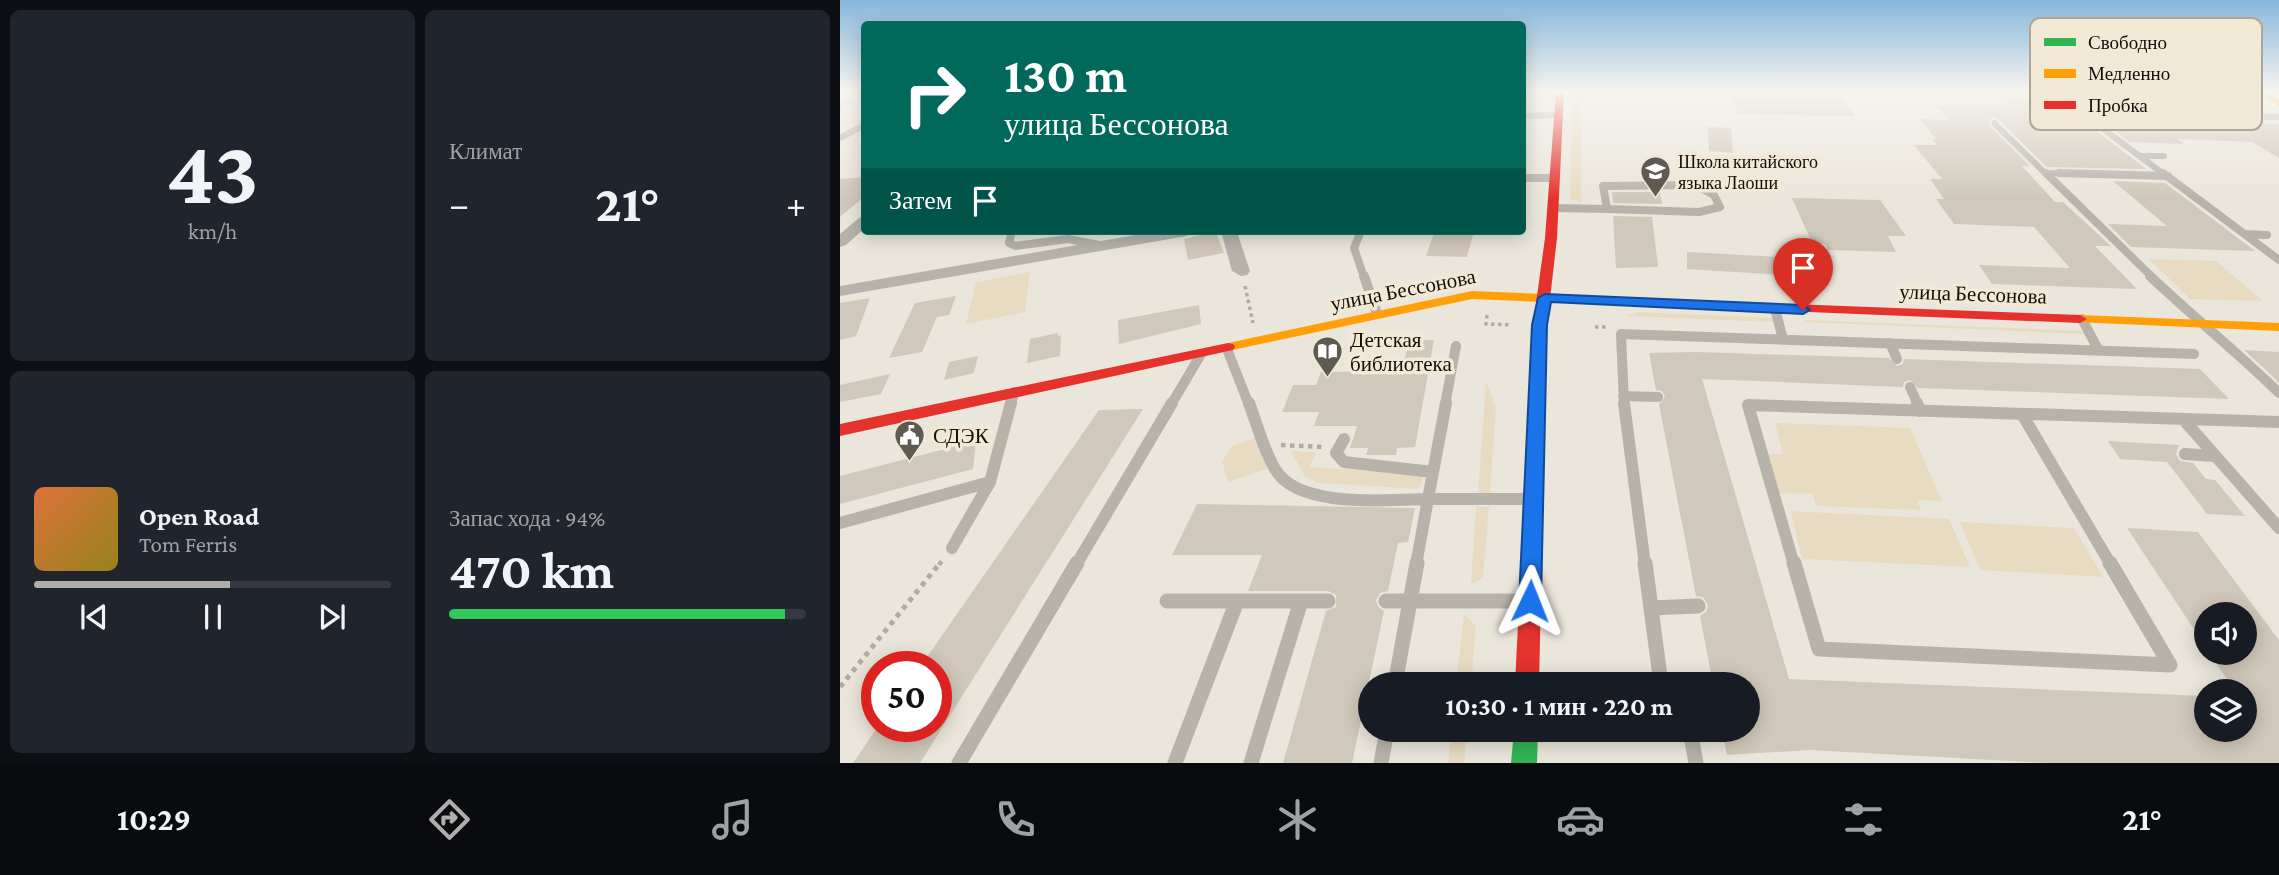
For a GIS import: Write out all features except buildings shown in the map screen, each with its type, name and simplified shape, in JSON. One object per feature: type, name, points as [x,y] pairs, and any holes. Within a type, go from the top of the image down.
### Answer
[{"type":"street","points":[[1527,672],[1540,325],[1545,298],[1557,128]]},
{"type":"street","points":[[840,242],[861,224]]},
{"type":"street","points":[[840,291],[1162,235]]},
{"type":"street","points":[[1230,235],[1241,271]]},
{"type":"street","name":"улица Бессонова","points":[[840,430],[1472,295],[2279,327]]},
{"type":"street","points":[[1524,763],[1525,742]]},
{"type":"lane","points":[[842,137],[859,128]]},
{"type":"lane","points":[[1999,128],[2200,324],[2235,351],[2279,393]]},
{"type":"lane","points":[[2105,130],[2279,260]]},
{"type":"lane","points":[[842,137],[861,135]]},
{"type":"lane","points":[[2140,156],[2164,156]]},
{"type":"lane","points":[[2046,173],[2168,176]]},
{"type":"lane","points":[[1526,178],[1555,178]]},
{"type":"lane","points":[[1552,208],[1699,212],[1720,207],[1714,195],[1695,185],[1603,186],[1607,209]]},
{"type":"lane","points":[[2245,234],[2267,235]]},
{"type":"lane","points":[[1011,235],[1009,243],[1015,246],[1068,239],[1099,245]]},
{"type":"lane","points":[[1359,235],[1354,248],[1377,314]]},
{"type":"lane","points":[[1775,309],[1783,339]]},
{"type":"lane","points":[[2082,319],[2099,351]]},
{"type":"lane","points":[[1659,672],[1623,396],[1621,334],[2194,354]]},
{"type":"lane","points":[[1890,343],[1897,359]]},
{"type":"lane","points":[[1397,672],[1456,346]]},
{"type":"lane","points":[[1227,349],[1275,470],[1286,484],[1312,494],[1373,499],[1534,499]]},
{"type":"lane","points":[[959,763],[1201,354]]},
{"type":"lane","points":[[1910,387],[1920,411]]},
{"type":"lane","points":[[952,548],[990,482],[1014,393]]},
{"type":"lane","points":[[1623,396],[1658,397]]},
{"type":"lane","points":[[2022,414],[2170,665],[1819,649],[1748,405],[2279,422]]},
{"type":"lane","points":[[2183,419],[2279,528]]},
{"type":"lane","points":[[1344,439],[1336,453],[1344,462],[1433,472]]},
{"type":"lane","points":[[2185,454],[2215,456]]},
{"type":"lane","points":[[840,523],[990,482]]},
{"type":"lane","points":[[1167,601],[1328,601]]},
{"type":"lane","points":[[1175,763],[1237,601]]},
{"type":"lane","points":[[1251,763],[1301,601]]},
{"type":"lane","points":[[1386,601],[1530,601]]},
{"type":"lane","points":[[1651,608],[1698,606]]},
{"type":"lane","points":[[1381,763],[1385,742]]},
{"type":"lane","points":[[1692,742],[1696,763]]},
{"type":"path","points":[[1241,271],[1255,328]]},
{"type":"path","points":[[1489,306],[1486,324],[1513,325]]},
{"type":"path","points":[[1595,327],[1609,327]]},
{"type":"path","points":[[1289,446],[1314,447]]},
{"type":"path","points":[[840,687],[952,548]]},
{"type":"shaded area","points":[[1572,128],[1581,128],[1581,202],[1570,199]]},
{"type":"shaded area","points":[[2149,259],[2216,261],[2263,301],[2190,299]]},
{"type":"shaded area","points":[[1030,272],[1025,312],[966,324],[976,282]]},
{"type":"shaded area","points":[[1637,312],[1774,318],[1776,322],[1625,316]]},
{"type":"shaded area","points":[[1805,322],[2081,331],[2085,334]]},
{"type":"shaded area","points":[[1486,382],[1496,407],[1490,494],[1478,494]]},
{"type":"shaded area","points":[[1775,423],[1910,428],[1942,501],[1917,500],[1921,510],[1816,506],[1813,494],[1777,493],[1768,454],[1783,454]]},
{"type":"shaded area","points":[[1256,438],[1267,469],[1228,482],[1222,461],[1232,446]]},
{"type":"shaded area","points":[[1291,451],[1316,452],[1310,467],[1424,475],[1419,489],[1319,483],[1305,477]]},
{"type":"shaded area","points":[[1476,507],[1489,507],[1483,578],[1471,584]]},
{"type":"shaded area","points":[[1791,511],[1949,519],[1970,567],[1802,559]]},
{"type":"shaded area","points":[[1960,522],[2074,528],[2103,577],[1980,570]]},
{"type":"shaded area","points":[[1464,614],[1476,626],[1472,672],[1457,672]]},
{"type":"shaded area","points":[[1451,742],[1466,742],[1464,763],[1448,763]]},
{"type":"traffic: fast","points":[[1524,763],[1525,742]]},
{"type":"traffic: slow","points":[[1228,347],[1472,295],[1664,303]]},
{"type":"traffic: slow","points":[[2080,319],[2279,327]]},
{"type":"traffic: jam","points":[[1527,672],[1540,325],[1551,238],[1558,128]]},
{"type":"traffic: jam","points":[[1664,303],[2080,319]]},
{"type":"traffic: jam","points":[[840,430],[1228,347]]},
{"type":"place","name":"Школа китайского языка Лаоши","points":[[1655,199]]},
{"type":"place","name":"Детская библиотека","points":[[1327,379]]},
{"type":"place","name":"СДЭК","points":[[910,463]]},
{"type":"route","points":[[1530,601],[1540,325],[1545,298],[1803,310]]}]
